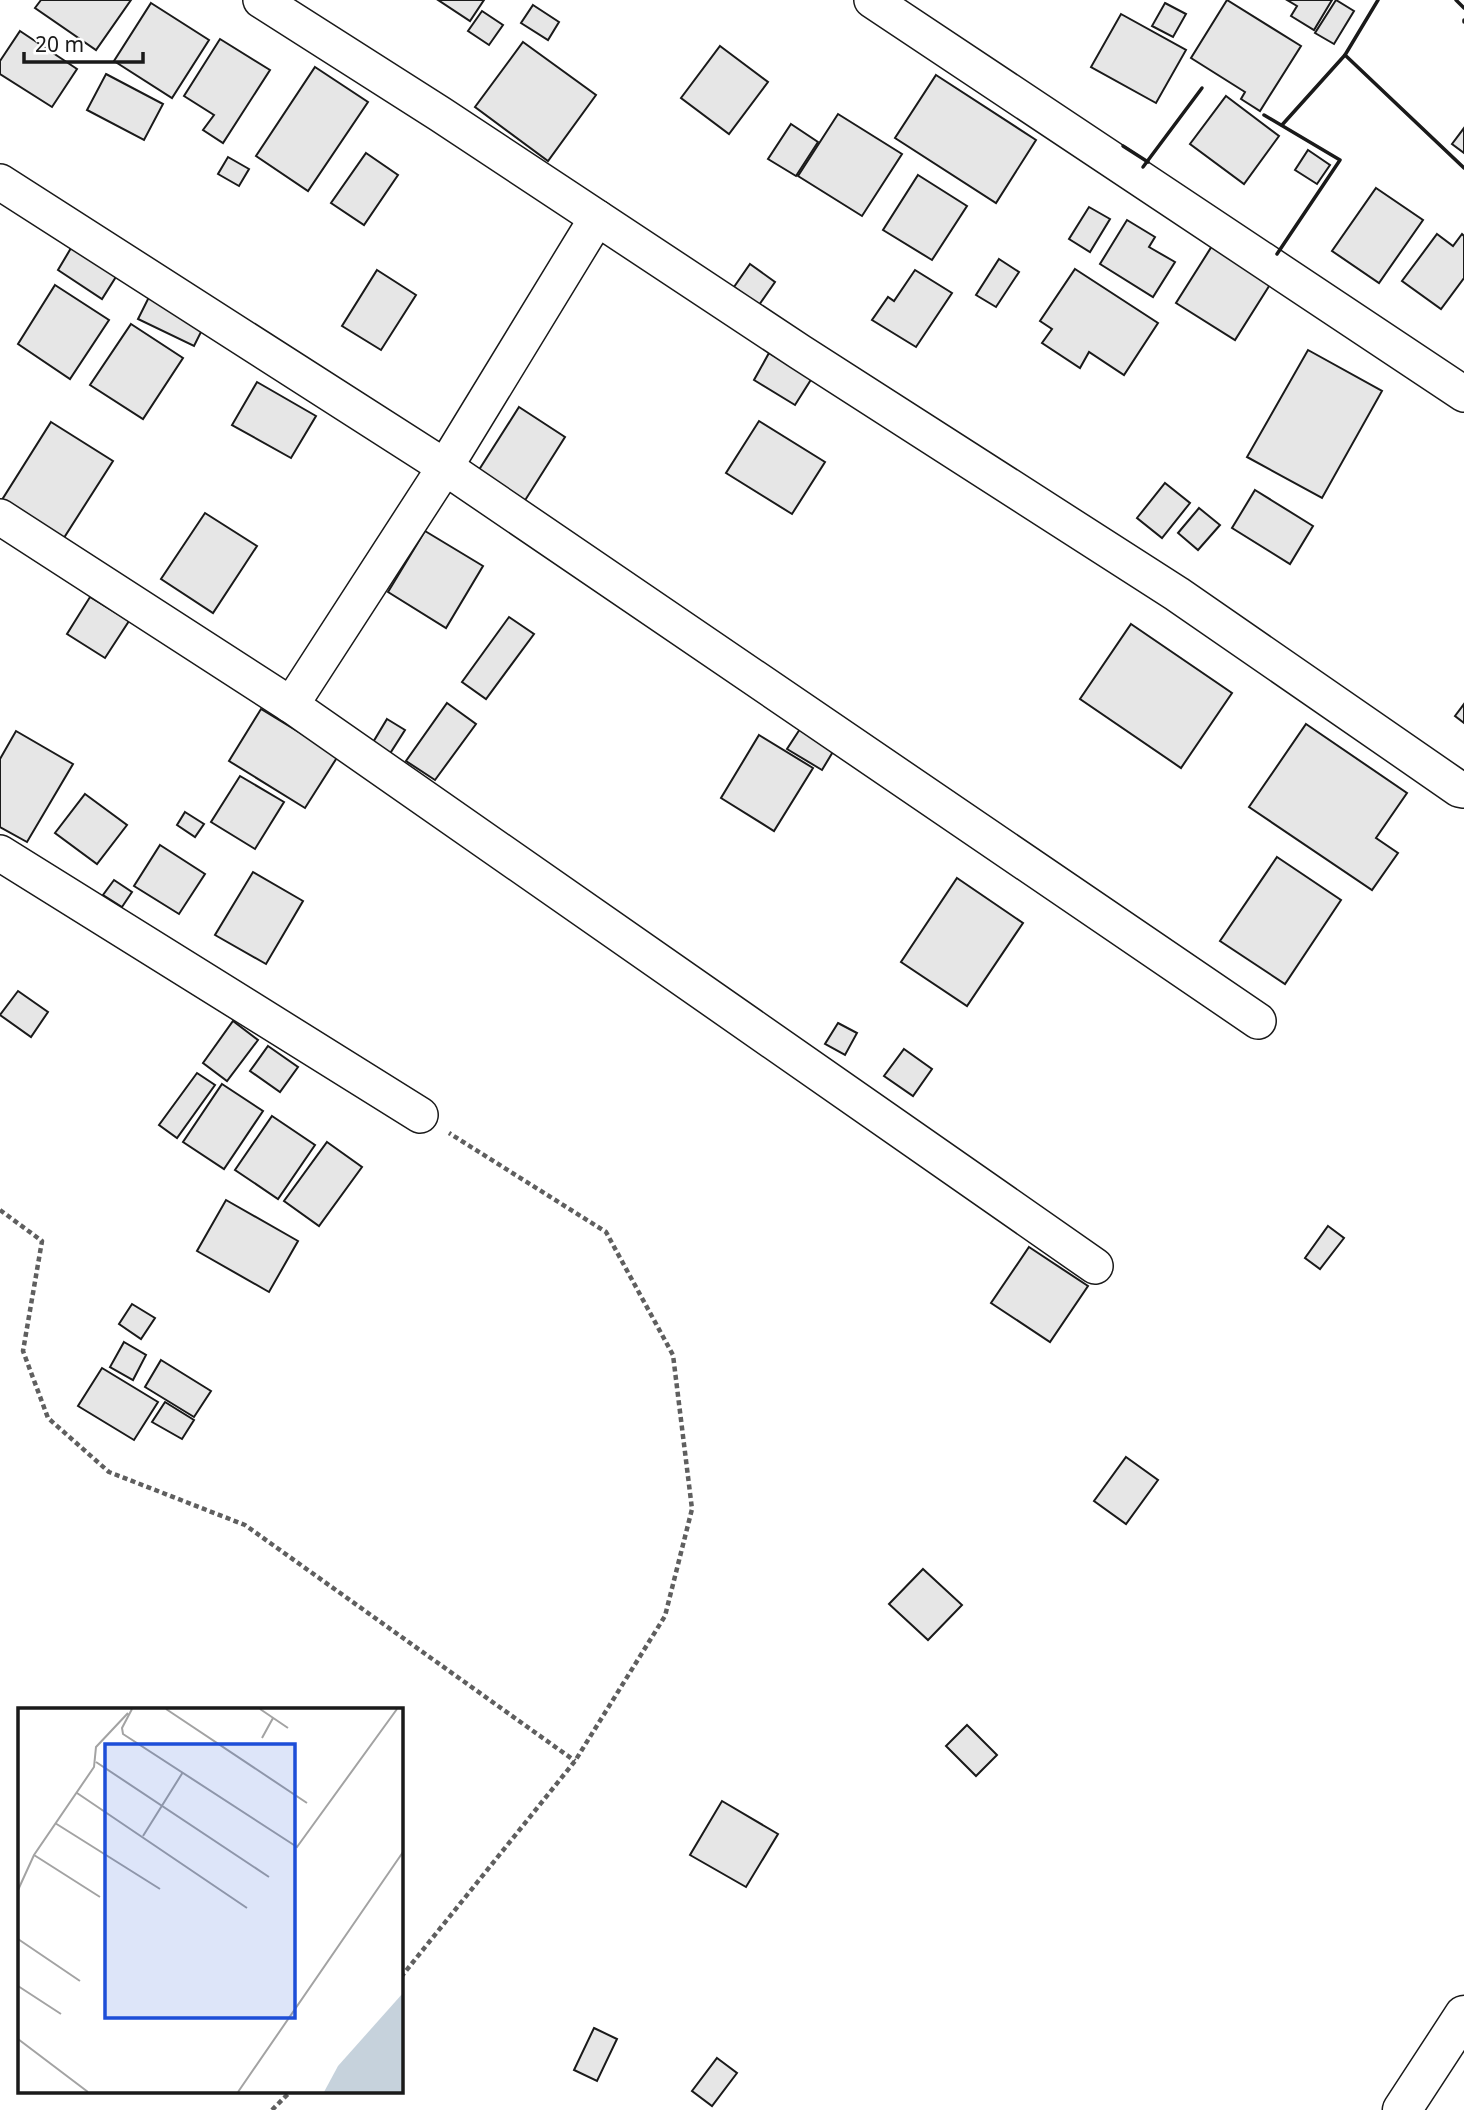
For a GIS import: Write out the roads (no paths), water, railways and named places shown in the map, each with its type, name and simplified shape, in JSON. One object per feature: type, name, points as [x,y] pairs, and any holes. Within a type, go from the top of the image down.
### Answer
[{"type":"main road","points":[[1402,2110],[1464,2015]]},
{"type":"street","points":[[261,0],[1177,594],[1464,790]]},
{"type":"street","points":[[873,0],[1464,394]]},
{"type":"street","points":[[0,182],[445,467],[1258,1021]]},
{"type":"street","points":[[291,705],[445,467],[597,218]]},
{"type":"street","points":[[0,517],[291,705],[1096,1266]]},
{"type":"street","points":[[0,853],[420,1115]]}]
